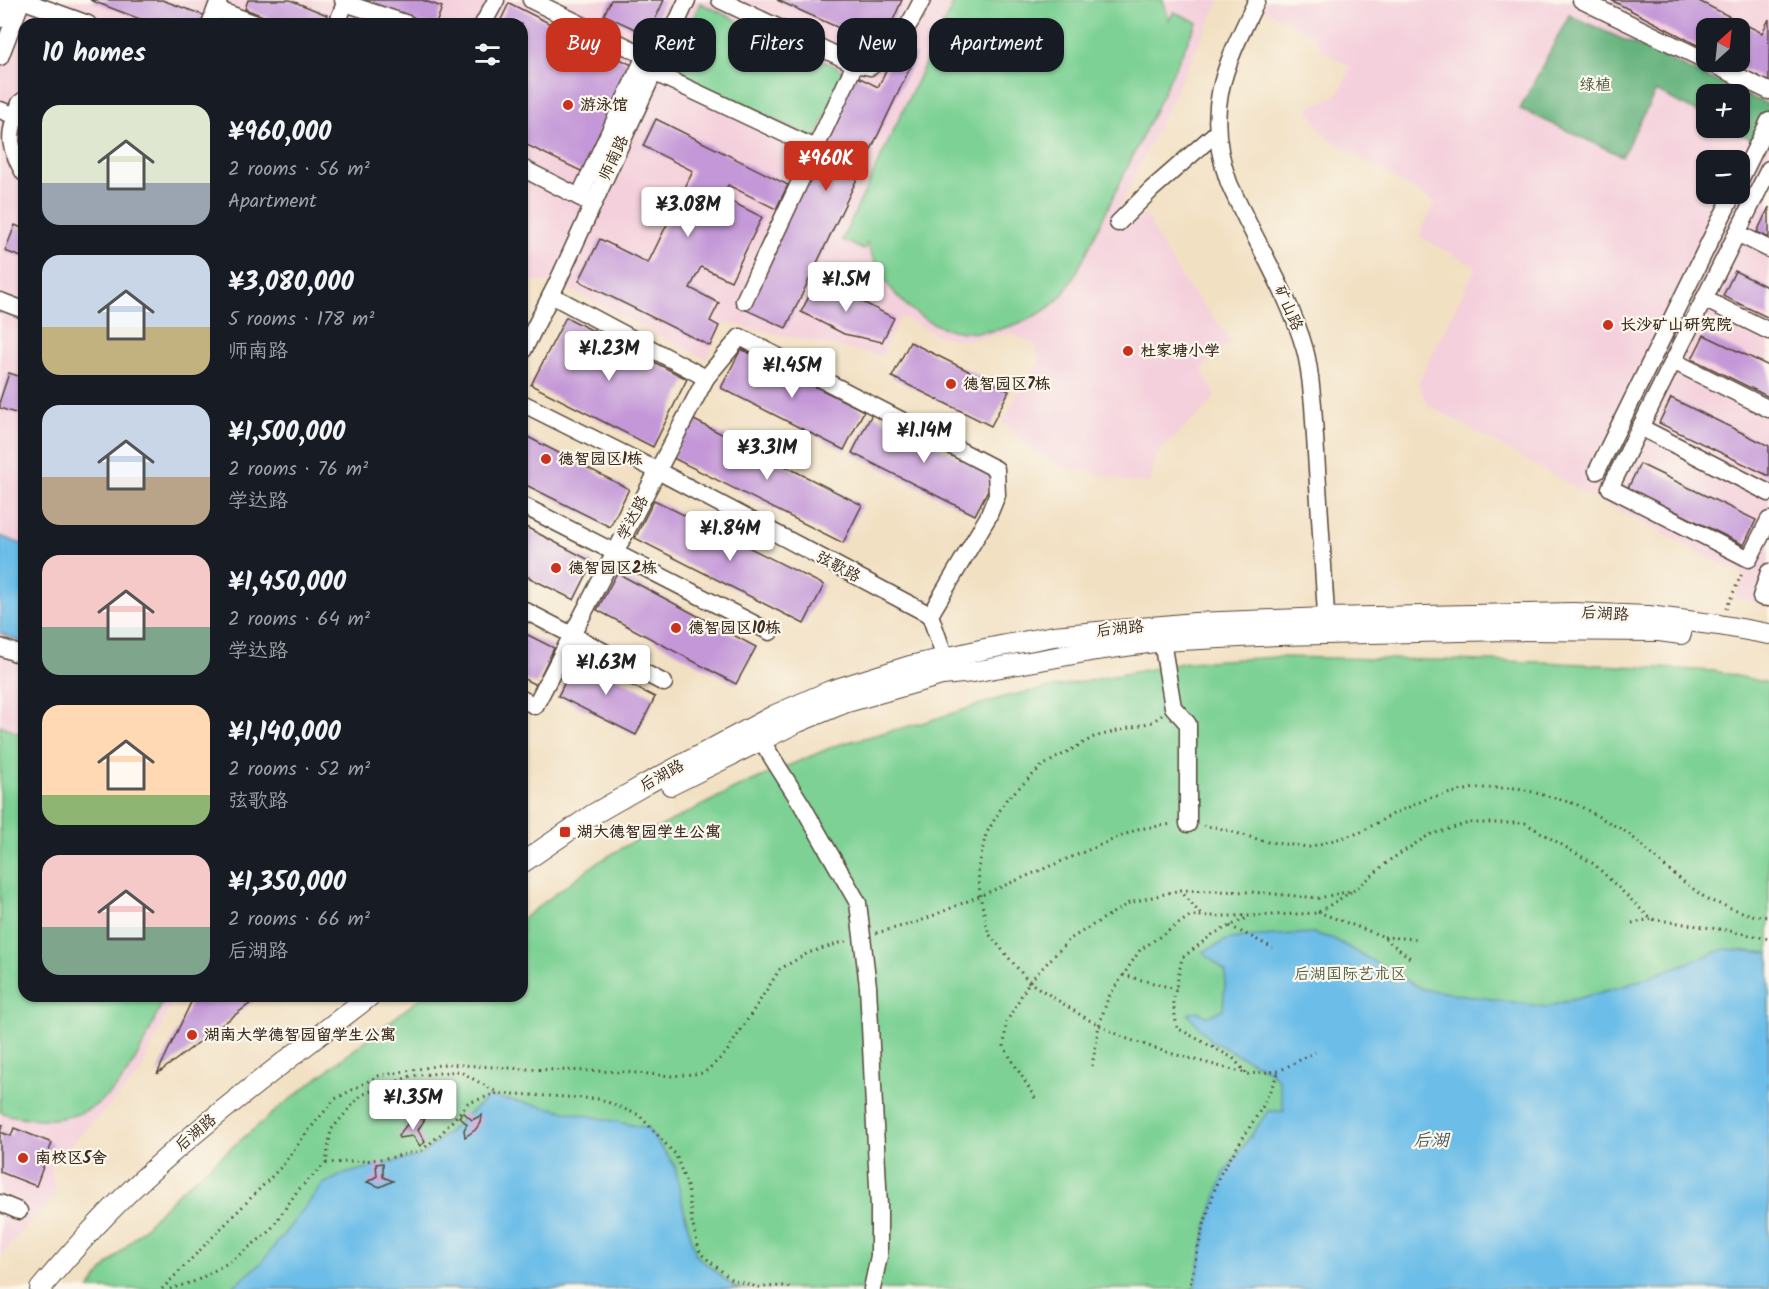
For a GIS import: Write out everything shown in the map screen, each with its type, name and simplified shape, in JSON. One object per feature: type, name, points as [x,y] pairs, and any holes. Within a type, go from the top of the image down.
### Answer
[{"type":"main road","name":"后湖路","points":[[528,875],[573,841],[664,788],[798,722],[844,703],[942,675],[1162,641],[1321,626],[1573,613],[1648,616],[1769,634]]},
{"type":"main road","name":"后湖路","points":[[528,859],[592,815],[775,715],[830,691],[910,666],[1054,636],[1196,623],[1659,631],[1769,647]]},
{"type":"main road","name":"后湖路","points":[[25,1289],[84,1219],[127,1177],[341,1002]]},
{"type":"main road","name":"后湖路","points":[[40,1289],[97,1224],[154,1168],[207,1123],[362,1002]]},
{"type":"street","points":[[0,19],[8,0]]},
{"type":"street","points":[[0,57],[22,0],[72,18]]},
{"type":"street","points":[[486,18],[496,0]]},
{"type":"street","points":[[531,0],[633,53]]},
{"type":"street","name":"师南路","points":[[677,18],[687,0]]},
{"type":"street","points":[[720,0],[837,55]]},
{"type":"street","points":[[912,18],[922,0]]},
{"type":"street","name":"矿山路","points":[[1248,0],[1215,76],[1210,96],[1213,136],[1228,183],[1291,309],[1306,351],[1313,405],[1321,626]]},
{"type":"street","name":"矿山路","points":[[1213,136],[1223,77],[1257,0]]},
{"type":"street","points":[[1581,0],[1696,55]]},
{"type":"street","points":[[339,18],[344,1],[391,18]]},
{"type":"street","points":[[215,11],[237,18]]},
{"type":"street","name":"师南路","points":[[528,341],[554,289],[586,200],[648,72]]},
{"type":"street","points":[[669,72],[815,148]]},
{"type":"street","points":[[744,301],[851,72]]},
{"type":"street","points":[[1730,72],[1769,91]]},
{"type":"street","points":[[8,113],[11,130],[10,144],[18,163]]},
{"type":"street","points":[[1750,160],[1769,121]]},
{"type":"street","points":[[1118,223],[1152,189],[1213,136]]},
{"type":"street","points":[[1769,169],[1764,193],[1737,233],[1610,488],[1749,559],[1769,520]]},
{"type":"street","points":[[528,171],[586,200]]},
{"type":"street","points":[[1597,471],[1728,204]]},
{"type":"street","points":[[1737,233],[1769,249]]},
{"type":"street","points":[[554,289],[706,378]]},
{"type":"street","points":[[1704,299],[1769,331]]},
{"type":"street","points":[[0,302],[18,308]]},
{"type":"street","name":"学达路","points":[[529,703],[573,635],[706,378],[740,337],[996,469],[997,495],[988,517],[930,615]]},
{"type":"street","points":[[1673,361],[1769,409]]},
{"type":"street","name":"弦歌路","points":[[528,407],[658,471],[930,615]]},
{"type":"street","points":[[1641,427],[1769,493]]},
{"type":"street","points":[[528,508],[770,632]]},
{"type":"street","points":[[1765,598],[1769,572]]},
{"type":"street","points":[[528,612],[664,683]]},
{"type":"street","points":[[930,615],[945,658]]},
{"type":"street","points":[[1162,641],[1173,707],[1188,724],[1188,824]]},
{"type":"street","points":[[0,647],[18,654]]},
{"type":"street","points":[[761,740],[858,903],[868,986],[879,1206],[879,1256],[872,1289]]},
{"type":"street","points":[[0,1203],[19,1211]]},
{"type":"path","points":[[1719,625],[1749,559]]},
{"type":"path","points":[[1173,707],[1152,722],[1094,737],[1042,766],[1006,800],[986,834],[978,869],[980,896],[989,934],[1029,982],[1099,1025],[1125,1038],[1166,1052],[1248,1074],[1279,1071],[1315,1052]]},
{"type":"path","points":[[162,1289],[282,1166],[335,1099],[378,1077],[446,1064],[672,1076],[705,1073],[726,1053],[780,969],[808,953],[918,922],[1138,829],[1175,823],[1188,824],[1215,827],[1268,842],[1309,847],[1359,833],[1429,798],[1475,788],[1518,788],[1576,804],[1628,833],[1671,872],[1708,900],[1751,915],[1769,917]]},
{"type":"path","points":[[1318,912],[1355,890],[1390,860],[1430,835],[1469,823],[1525,823],[1594,864],[1651,919]]},
{"type":"path","points":[[1035,1098],[1004,1047],[1006,1023],[1029,982],[1070,939],[1129,903],[1180,890],[1252,892],[1319,898],[1355,890]]},
{"type":"path","points":[[1180,890],[1202,916]]},
{"type":"path","points":[[1092,1066],[1099,1025],[1108,998],[1123,975],[1140,950],[1190,916],[1252,916],[1318,912],[1382,936],[1420,939]]},
{"type":"path","points":[[1248,1074],[1233,1058],[1177,1028],[1173,1003],[1182,958],[1213,934],[1252,916]]},
{"type":"path","points":[[1632,923],[1651,919],[1769,939]]},
{"type":"path","points":[[1230,926],[1273,948]]},
{"type":"path","points":[[1382,936],[1410,958]]},
{"type":"path","points":[[1123,975],[1176,990]]},
{"type":"path","points":[[170,1289],[196,1281],[214,1271],[269,1232],[298,1190],[326,1163],[331,1130],[361,1095],[411,1076],[459,1071],[498,1093]]},
{"type":"path","points":[[1189,1289],[1202,1231],[1220,1176],[1263,1106],[1279,1071]]},
{"type":"path","points":[[326,1163],[365,1161],[422,1150],[441,1134],[468,1103],[498,1093],[600,1099],[639,1115],[676,1155],[688,1189],[692,1222],[700,1253],[731,1279],[757,1287],[785,1286],[792,1289]]},
{"type":"shaded area","points":[[0,0],[1220,0],[1113,220],[1128,228],[1146,213],[1157,237],[1185,283],[1232,341],[1205,364],[1203,369],[1215,397],[1156,455],[1150,483],[1127,482],[1083,470],[1061,468],[1031,448],[1002,423],[1020,390],[1039,363],[1034,344],[1013,333],[969,340],[954,339],[939,336],[901,316],[881,356],[725,323],[706,359],[557,283],[528,281],[528,18],[18,18],[18,1002],[172,1002],[139,1075],[51,1165],[56,1197],[0,1257]]},
{"type":"shaded area","name":"长沙矿山研究院","points":[[1267,0],[1769,0],[1769,605],[1734,598],[1745,576],[1590,496],[1428,405],[1418,383],[1476,267],[1419,236],[1435,203],[1324,136],[1308,108],[1337,95],[1351,67],[1321,51],[1316,38],[1263,8]]},
{"type":"green space","points":[[955,0],[1163,0],[1169,20],[1174,12],[1197,22],[1068,287],[1057,300],[1039,314],[1011,326],[986,332],[963,332],[941,327],[922,317],[904,303],[890,286],[877,266],[867,243],[864,250],[842,240],[929,55],[929,72],[1064,72],[1064,18],[947,18]]},
{"type":"green space","points":[[700,3],[732,18],[728,18],[728,72],[825,72],[825,62],[837,67],[837,72],[847,72],[815,139],[670,72],[716,72],[716,18],[693,18]]},
{"type":"green space","name":"绿植","points":[[1569,15],[1722,84],[1696,84],[1696,111],[1656,91],[1622,156],[1520,109]]},
{"type":"green space","name":"绿植","points":[[1750,96],[1769,105],[1769,137],[1765,146],[1749,138]]},
{"type":"green space","name":"后湖国际艺术区","points":[[1277,657],[1543,662],[1715,671],[1769,683],[1769,1289],[89,1289],[107,1266],[181,1190],[279,1108],[415,1002],[528,1002],[528,914],[595,864],[644,835],[736,788],[837,745],[925,722],[1007,696],[1188,662]]},
{"type":"green space","points":[[0,725],[18,733],[18,1002],[162,1002],[135,1061],[107,1097],[88,1109],[67,1117],[35,1119],[0,1112]]},
{"type":"water","points":[[0,536],[18,543],[18,640],[0,633]]},
{"type":"water","name":"后湖","points":[[1313,933],[1334,939],[1422,989],[1546,1007],[1624,986],[1725,949],[1769,953],[1769,1289],[1194,1289],[1207,1226],[1224,1174],[1268,1111],[1284,1111],[1278,1078],[1266,1069],[1211,1041],[1188,1014],[1197,1011],[1207,1017],[1223,1009],[1226,972],[1203,952],[1227,940],[1244,937]]},
{"type":"water","points":[[488,1097],[647,1128],[675,1166],[696,1255],[734,1287],[748,1289],[231,1289],[262,1262],[323,1184],[344,1174],[422,1155]]},
{"type":"building","points":[[90,0],[162,0],[206,16],[205,18],[137,18]]},
{"type":"building","points":[[248,0],[290,0],[327,15],[326,18],[268,18],[245,9]]},
{"type":"building","points":[[358,0],[422,0],[442,7],[438,18],[400,18],[357,3]]},
{"type":"building","points":[[611,0],[664,0],[656,18],[633,18],[633,28],[621,23],[621,18],[611,18],[604,15]]},
{"type":"building","points":[[777,0],[902,0],[894,18],[837,18],[837,27],[825,22],[825,18],[817,18]]},
{"type":"building","points":[[1611,0],[1697,0],[1732,18],[1696,18],[1696,44]]},
{"type":"building","name":"游泳馆","points":[[509,3],[546,22],[546,72],[621,72],[621,59],[632,65],[583,172],[528,145],[528,18],[502,18]]},
{"type":"building","points":[[1769,19],[1769,82],[1750,72],[1750,27],[1762,33]]},
{"type":"building","points":[[885,72],[908,72],[786,328],[744,309],[854,75],[878,87]]},
{"type":"building","points":[[656,119],[788,185],[776,209],[728,185],[722,197],[762,217],[731,281],[701,267],[690,288],[719,303],[710,321],[719,326],[710,346],[579,281],[600,239],[648,263],[693,171],[643,146]]},
{"type":"building","points":[[1769,207],[1769,238],[1757,232]]},
{"type":"building","points":[[15,225],[18,226],[18,256],[5,251]]},
{"type":"building","points":[[1735,271],[1769,288],[1769,318],[1723,296]]},
{"type":"building","points":[[818,279],[894,318],[882,342],[844,334],[801,312]]},
{"type":"building","points":[[566,317],[687,379],[653,447],[531,385]]},
{"type":"building","points":[[1704,335],[1769,366],[1769,397],[1692,359]]},
{"type":"building","name":"徳智园区7栋","points":[[910,342],[1009,391],[991,426],[892,377]]},
{"type":"building","points":[[741,349],[864,411],[844,450],[721,388]]},
{"type":"building","points":[[9,373],[18,376],[18,414],[0,408],[0,400]]},
{"type":"building","points":[[1671,398],[1769,446],[1769,476],[1659,423]]},
{"type":"building","points":[[872,414],[995,476],[975,515],[852,453]]},
{"type":"building","points":[[692,419],[862,505],[843,543],[673,458]]},
{"type":"building","name":"徳智园区1栋","points":[[528,437],[629,489],[610,527],[528,486]]},
{"type":"building","points":[[1640,464],[1756,520],[1744,545],[1628,488]]},
{"type":"building","points":[[654,500],[824,585],[804,624],[635,538]]},
{"type":"building","name":"徳智园区2栋","points":[[528,528],[593,562],[574,600],[528,577]]},
{"type":"building","name":"德智园区10栋","points":[[617,573],[756,647],[736,684],[597,610]]},
{"type":"building","points":[[528,635],[554,648],[536,685],[528,681]]},
{"type":"building","points":[[577,658],[655,697],[636,735],[558,696]]},
{"type":"building","name":"湖南大学德智园留学生公寓","points":[[191,1002],[252,1002],[157,1074]]},
{"type":"building","points":[[463,1112],[472,1120],[482,1115],[481,1123],[465,1137],[464,1130],[467,1124],[459,1117]]},
{"type":"building","points":[[415,1118],[425,1119],[418,1130],[425,1142],[420,1146],[413,1136],[399,1138],[398,1136]]},
{"type":"building","name":"南校区5舍","points":[[14,1128],[52,1143],[36,1186],[0,1172],[0,1132],[11,1136]]},
{"type":"building","points":[[383,1163],[383,1177],[393,1181],[380,1187],[367,1182],[377,1176],[376,1164]]},
{"type":"place","name":"游泳馆","points":[[568,105]]},
{"type":"place","name":"长沙矿山研究院","points":[[1608,325]]},
{"type":"place","name":"杜家塘小学","points":[[1128,351]]},
{"type":"place","name":"徳智园区7栋","points":[[951,384]]},
{"type":"place","name":"徳智园区1栋","points":[[546,459]]},
{"type":"place","name":"徳智园区2栋","points":[[556,568]]},
{"type":"place","name":"德智园区10栋","points":[[676,628]]},
{"type":"place","name":"湖大德智园学生公寓","points":[[565,832]]},
{"type":"place","name":"湖南大学德智园留学生公寓","points":[[192,1035]]},
{"type":"place","name":"南校区5舍","points":[[23,1158]]}]
